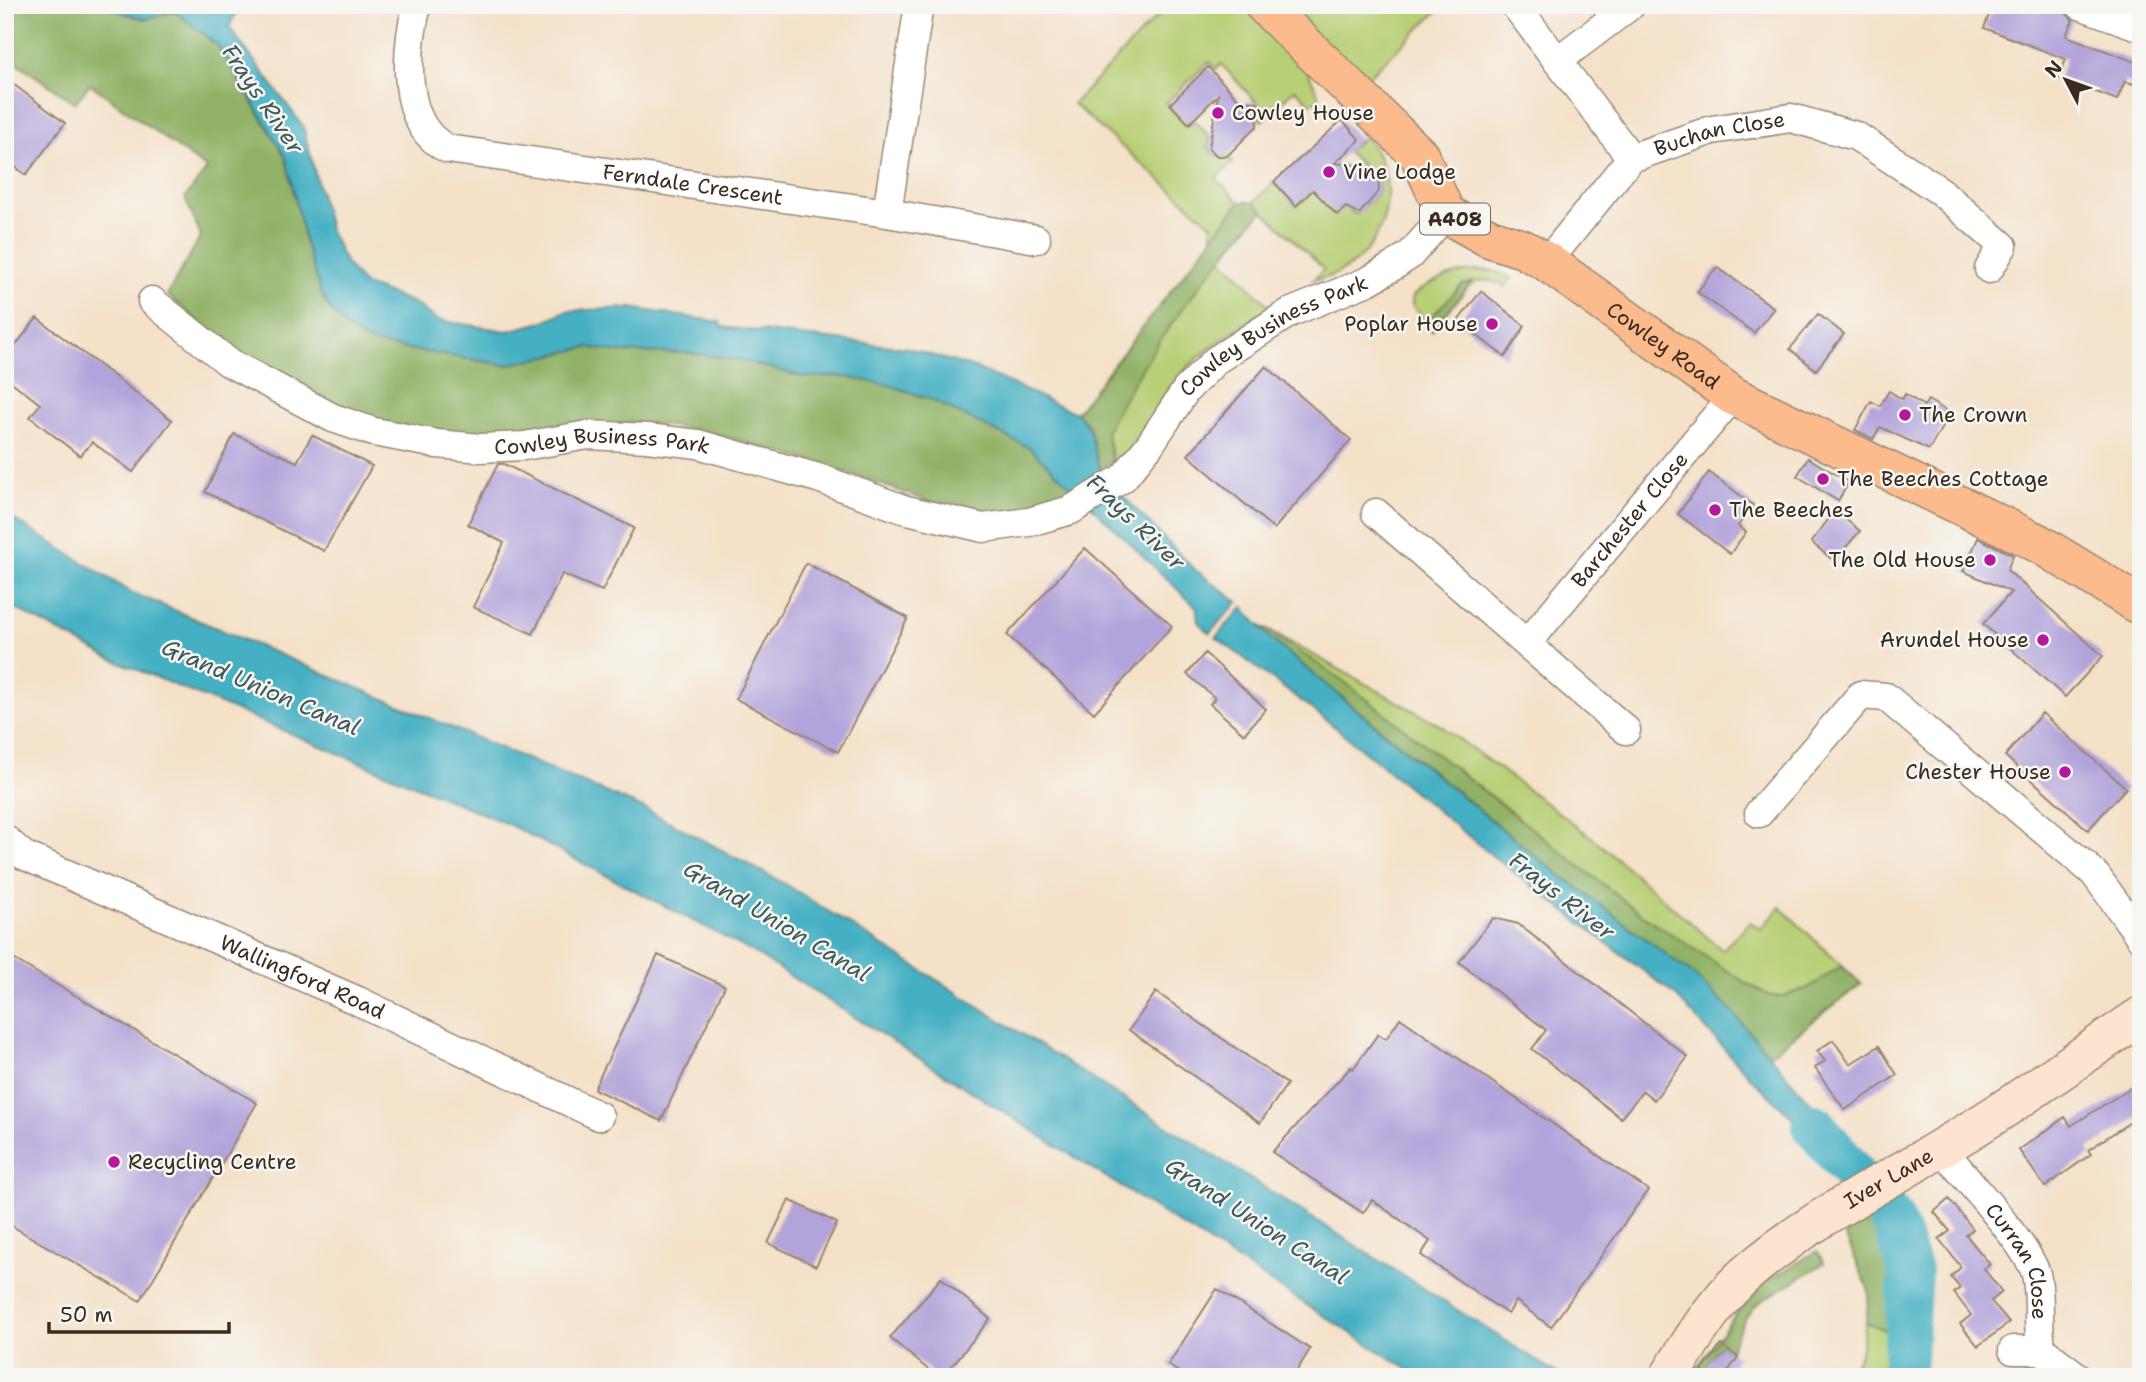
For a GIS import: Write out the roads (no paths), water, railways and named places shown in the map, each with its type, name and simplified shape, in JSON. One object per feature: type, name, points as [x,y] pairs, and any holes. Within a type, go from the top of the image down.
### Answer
[{"type":"main road","name":"A408","points":[[1264,5],[1419,155],[1446,214]]},
{"type":"main road","name":"Cowley Road","points":[[1446,214],[1489,239],[1523,249],[1547,262],[1733,397],[2038,543],[2138,597]]},
{"type":"main road","name":"Iver Lane","points":[[1669,1377],[1697,1331],[1752,1268],[1895,1172],[1941,1148],[2141,1016]]},
{"type":"street","name":"Ferndale Crescent","points":[[417,5],[410,50],[416,107],[427,135],[448,149],[887,213],[1036,239]]},
{"type":"street","points":[[887,213],[919,5]]},
{"type":"street","points":[[1515,5],[1631,158]]},
{"type":"street","points":[[1557,61],[1631,5]]},
{"type":"street","points":[[2090,7],[2141,27]]},
{"type":"street","name":"Buchan Close","points":[[1547,262],[1631,158],[1712,130],[1791,118],[1856,136],[1940,191],[2003,246],[1989,269]]},
{"type":"street","name":"Cowley Business Park","points":[[152,301],[228,362],[333,418],[374,432],[437,444],[481,448],[524,446],[588,435],[698,444],[818,478],[902,509],[983,528],[1029,522],[1078,506],[1123,478],[1149,446],[1186,390],[1216,360],[1289,313],[1368,281],[1392,267],[1410,255],[1446,214]]},
{"type":"street","name":"Barchester Close","points":[[1528,642],[1733,397]]},
{"type":"street","points":[[1376,513],[1528,642],[1626,730]]},
{"type":"street","points":[[1759,813],[1861,695],[1878,694],[1893,701],[2094,873],[2141,938]]},
{"type":"street","name":"Wallingford Road","points":[[5,839],[23,855],[358,1001],[599,1116]]},
{"type":"street","name":"Curran Close","points":[[1941,1148],[2017,1242],[2035,1271],[2041,1301],[2042,1350],[2078,1377]]},
{"type":"street","points":[[2013,1350],[2042,1350]]},
{"type":"water","points":[[98,5],[206,5],[215,12],[219,5],[240,5],[229,27],[303,126],[329,229],[346,264],[363,284],[414,303],[437,320],[507,331],[543,322],[565,311],[631,308],[720,322],[722,327],[908,348],[978,369],[1076,413],[1092,438],[1098,462],[1106,478],[1081,496],[1030,448],[930,399],[889,385],[841,376],[803,377],[740,360],[690,353],[615,352],[588,347],[506,365],[371,343],[347,328],[331,311],[321,293],[305,242],[286,158],[218,46],[175,11],[145,19]]},
{"type":"water","points":[[1115,488],[1193,568],[1238,602],[1210,633],[1198,622],[1197,608],[1090,505]]},
{"type":"water","name":"Grand Union Canal","points":[[5,514],[131,592],[645,809],[787,885],[1563,1377],[1420,1377],[749,950],[510,825],[107,657],[5,603]]},
{"type":"water","points":[[1243,607],[1270,638],[1384,733],[1543,862],[1695,976],[1733,1013],[1865,1166],[1842,1179],[1805,1129],[1750,1077],[1674,994],[1494,857],[1325,719],[1216,637]]},
{"type":"water","points":[[1899,1202],[1919,1247],[1918,1377],[1894,1377],[1905,1295],[1903,1276],[1871,1219]]},
{"type":"waterway","name":"Frays River","points":[[1814,1126],[1892,1219],[1910,1271],[1904,1377]]},
{"type":"place","name":"Cowley House","points":[[1218,113]]},
{"type":"place","name":"Vine Lodge","points":[[1329,172]]},
{"type":"place","name":"Poplar House","points":[[1492,324]]},
{"type":"place","name":"The Crown","points":[[1905,415]]},
{"type":"place","name":"The Beeches Cottage","points":[[1823,479]]},
{"type":"place","name":"The Beeches","points":[[1715,510]]},
{"type":"place","name":"The Old House","points":[[1990,560]]},
{"type":"place","name":"Arundel House","points":[[2043,640]]},
{"type":"place","name":"Chester House","points":[[2065,772]]},
{"type":"place","name":"Recycling Centre","points":[[114,1162]]}]
